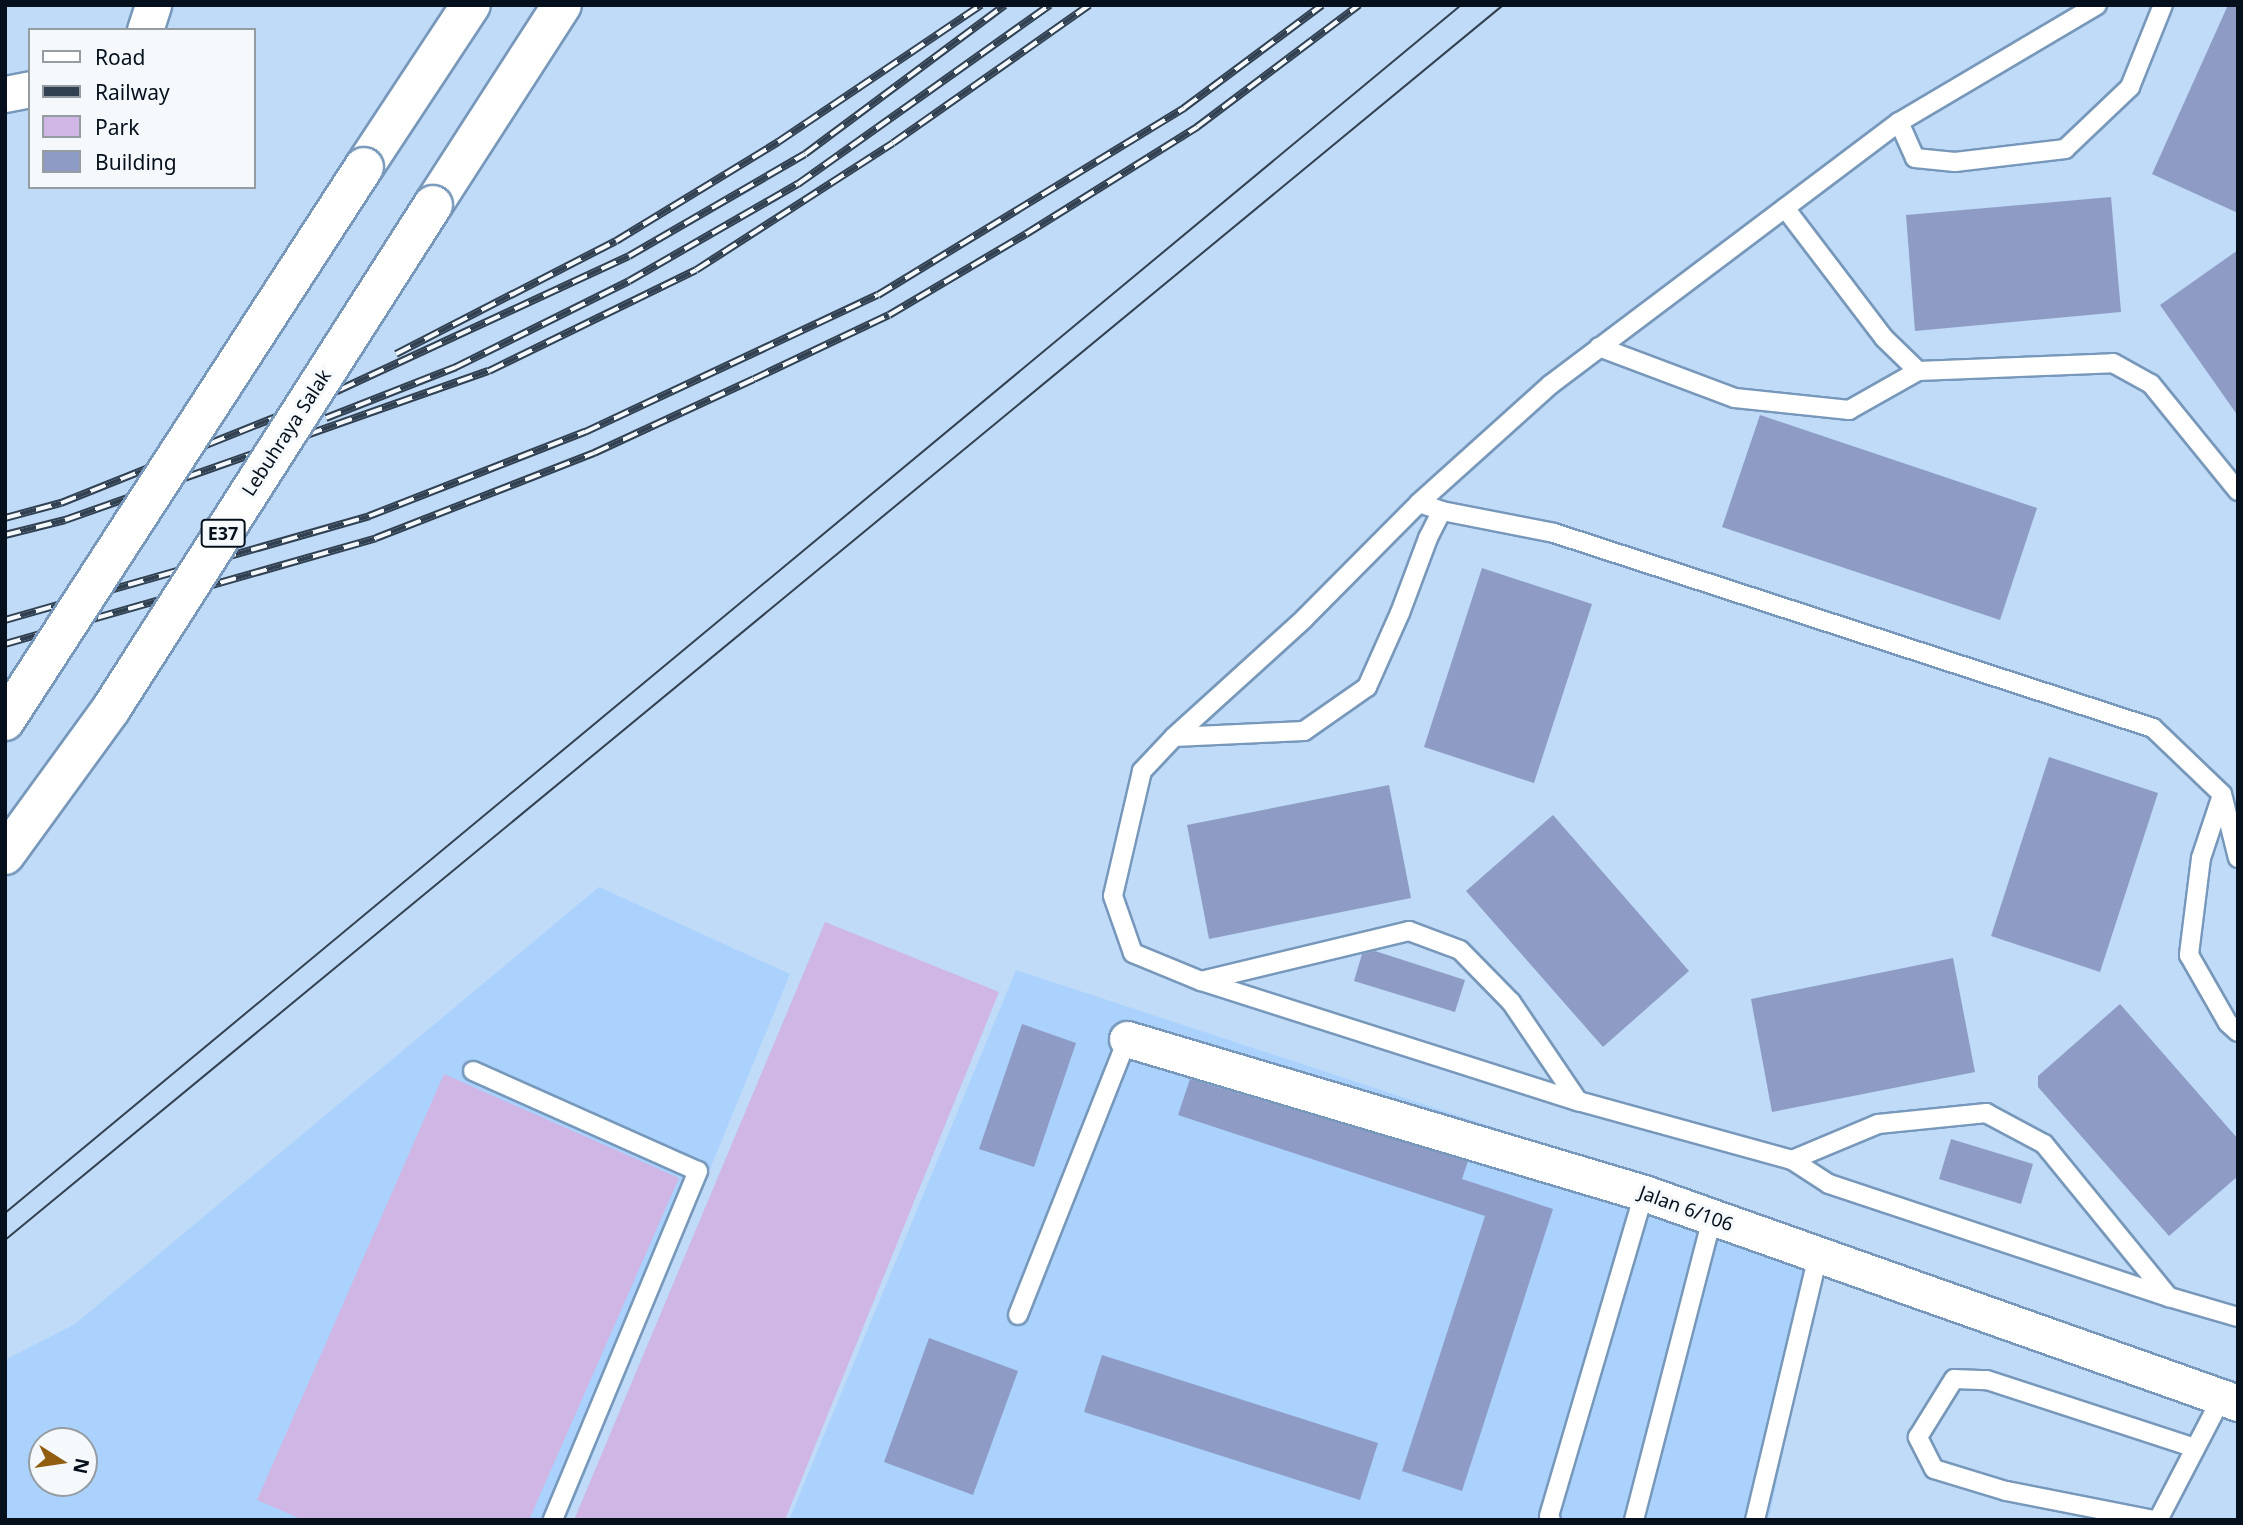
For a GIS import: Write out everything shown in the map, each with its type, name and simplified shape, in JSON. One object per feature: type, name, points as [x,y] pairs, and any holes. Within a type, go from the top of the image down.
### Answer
[{"type":"highway","points":[[5,721],[471,5]]},
{"type":"highway","name":"Lebuhraya Salak","points":[[5,855],[44,805],[111,709],[562,5]]},
{"type":"street","points":[[146,28],[153,5]]},
{"type":"street","points":[[5,94],[28,89]]},
{"type":"street","name":"Jalan 6/106","points":[[1127,1039],[1644,1193],[2230,1400]]},
{"type":"lane","points":[[2097,5],[1899,122],[1550,385],[1419,503],[1304,619],[1174,737],[1142,771],[1114,895],[1133,953],[1201,981],[1578,1101],[1792,1160],[1829,1184],[2169,1297],[2238,1317]]},
{"type":"lane","points":[[1899,122],[1915,158],[1955,162],[2065,149],[2130,87],[2162,5]]},
{"type":"lane","points":[[1785,208],[1884,338],[1919,371]]},
{"type":"lane","points":[[1599,347],[1735,398],[1849,410],[1919,371],[2113,363],[2151,384],[2238,491]]},
{"type":"lane","points":[[1419,503],[1442,511],[1553,533],[2153,727],[2222,794],[2238,858]]},
{"type":"lane","points":[[1174,737],[1304,731],[1367,687],[1401,613],[1428,538],[1442,511]]},
{"type":"lane","points":[[2222,794],[2201,858],[2189,954],[2228,1023],[2238,1032]]},
{"type":"lane","points":[[1201,981],[1409,931],[1460,950],[1511,1002],[1578,1101]]},
{"type":"lane","points":[[1018,1315],[1127,1039]]},
{"type":"lane","points":[[473,1071],[698,1171],[553,1520]]},
{"type":"lane","points":[[1792,1160],[1878,1124],[1986,1113],[2044,1144],[2169,1297]]},
{"type":"lane","points":[[1551,1520],[1549,1516],[1644,1193]]},
{"type":"lane","points":[[1634,1520],[1712,1218]]},
{"type":"lane","points":[[1755,1520],[1818,1255]]},
{"type":"lane","points":[[2195,1448],[1987,1380],[1954,1379],[1917,1437],[1934,1469],[2006,1491],[2156,1520],[2195,1448],[2230,1400]]},
{"type":"shaded area","points":[[599,887],[790,974],[566,1520],[5,1520],[5,1360],[75,1324]]},
{"type":"shaded area","points":[[1016,970],[1827,1237],[1769,1520],[789,1520]]},
{"type":"green space","points":[[825,922],[999,992],[785,1520],[574,1520]]},
{"type":"green space","points":[[444,1074],[679,1178],[529,1520],[303,1520],[257,1500]]},
{"type":"building","points":[[2228,5],[2238,5],[2238,213],[2152,174]]},
{"type":"building","points":[[2111,197],[2121,312],[1915,331],[1906,215]]},
{"type":"building","points":[[2238,250],[2238,416],[2160,305]]},
{"type":"building","points":[[1760,415],[2037,508],[2000,620],[1722,527]]},
{"type":"building","points":[[1482,568],[1592,604],[1534,783],[1424,747]]},
{"type":"building","points":[[2049,757],[2158,793],[2100,972],[1991,936]]},
{"type":"building","points":[[1389,785],[1411,898],[1209,939],[1187,825]]},
{"type":"building","points":[[1553,815],[1689,971],[1603,1047],[1466,891]]},
{"type":"building","points":[[1375,951],[1465,980],[1455,1012],[1354,981],[1362,954]]},
{"type":"building","points":[[1953,958],[1975,1072],[1772,1112],[1751,999]]},
{"type":"building","points":[[2120,1004],[2238,1139],[2238,1176],[2169,1236],[2038,1087],[2038,1076]]},
{"type":"building","points":[[1022,1024],[1076,1043],[1034,1167],[979,1149]]},
{"type":"building","points":[[1190,1079],[1468,1161],[1462,1179],[1553,1209],[1462,1491],[1402,1471],[1485,1216],[1178,1115]]},
{"type":"building","points":[[1951,1139],[2033,1164],[2021,1204],[1939,1179]]},
{"type":"building","points":[[929,1338],[1018,1371],[973,1495],[884,1462]]},
{"type":"building","points":[[1102,1355],[1378,1443],[1360,1500],[1084,1412]]},
{"type":"tram line","points":[[5,1213],[1461,5]]},
{"type":"tram line","points":[[5,1240],[1503,5]]},
{"type":"railway","points":[[396,354],[616,241],[778,142],[981,5]]},
{"type":"railway","points":[[5,518],[61,503],[311,403],[629,256],[805,154],[1005,5]]},
{"type":"railway","points":[[326,418],[456,367],[629,281],[798,184],[1050,5]]},
{"type":"railway","points":[[5,535],[65,520],[489,371],[696,270],[893,143],[1089,5]]},
{"type":"railway","points":[[5,620],[369,516],[585,432],[878,295],[1184,108],[1322,5]]},
{"type":"railway","points":[[5,644],[376,538],[594,453],[754,379],[889,315],[1026,234],[1197,127],[1359,5]]}]
